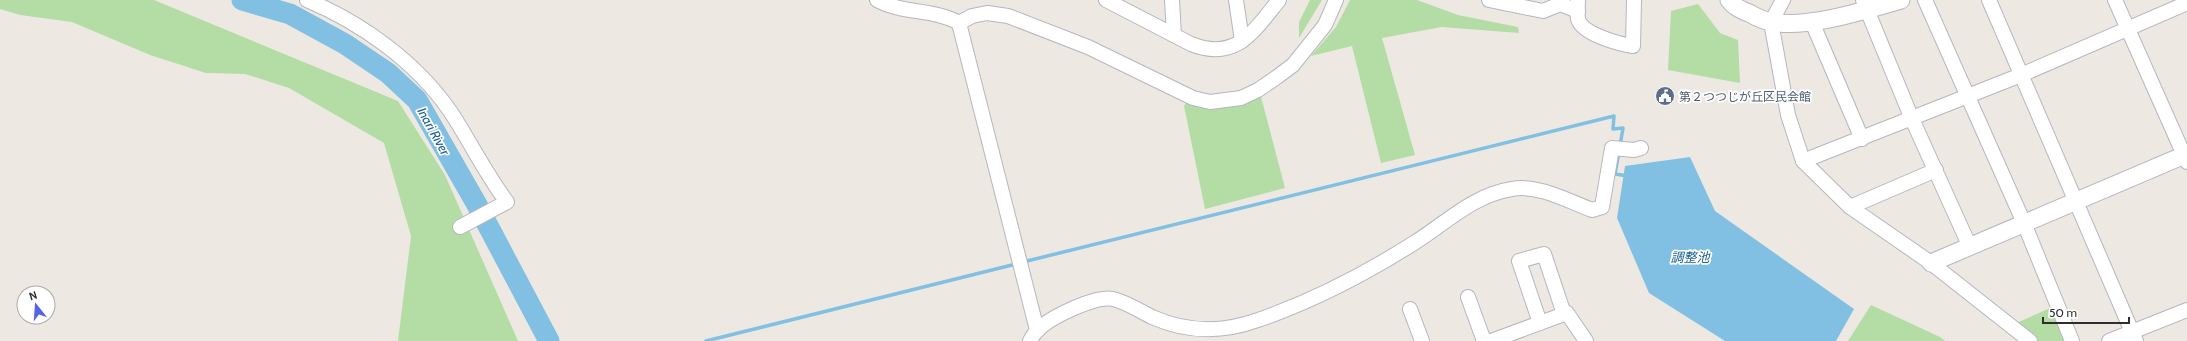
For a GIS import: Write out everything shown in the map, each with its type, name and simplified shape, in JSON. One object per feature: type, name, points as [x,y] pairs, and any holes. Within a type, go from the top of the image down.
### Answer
[{"type":"street","points":[[307,0],[349,22],[375,38],[429,83],[451,112],[503,203],[460,226]]},
{"type":"street","points":[[877,0],[886,5],[916,13],[950,18],[959,23],[1034,336],[1085,302],[1102,298],[1113,299],[1169,325],[1199,331],[1244,325],[1290,309],[1327,292],[1415,243],[1466,207],[1485,197],[1512,188],[1534,189],[1592,210],[1602,207],[1612,148],[1634,150],[1641,148]]},
{"type":"street","points":[[1108,0],[1191,44],[1207,50],[1226,49],[1242,41],[1254,31],[1279,0]]},
{"type":"street","points":[[1172,0],[1174,35]]},
{"type":"street","points":[[1236,0],[1242,41]]},
{"type":"street","points":[[959,23],[972,16],[987,13],[1008,16],[1088,47],[1193,98],[1210,102],[1240,98],[1258,90],[1293,65],[1325,25],[1336,0]]},
{"type":"street","points":[[1489,0],[1531,9],[1544,10],[1560,4],[1578,5],[1578,20],[1584,29],[1617,44],[1633,46],[1634,0]]},
{"type":"street","points":[[1729,0],[1733,6],[1771,22],[1812,22],[1865,5],[1901,0]]},
{"type":"street","points":[[1783,0],[1771,22],[1788,115],[1803,161],[1850,207],[1931,263],[2030,341]]},
{"type":"street","points":[[1926,0],[2024,223],[2072,341]]},
{"type":"street","points":[[1989,0],[2134,336]]},
{"type":"street","points":[[1931,263],[2076,201],[2186,157],[2115,0]]},
{"type":"street","points":[[1803,161],[2021,75],[2185,4]]},
{"type":"street","points":[[1865,5],[1912,119],[1970,247]]},
{"type":"street","points":[[1812,22],[1862,139]]},
{"type":"street","points":[[1850,207],[1936,170]]},
{"type":"street","points":[[1540,323],[1519,261],[1544,254],[1564,314]]},
{"type":"street","points":[[1468,298],[1484,341]]},
{"type":"street","points":[[1410,309],[1422,341]]},
{"type":"street","points":[[1491,341],[1567,313],[1586,341]]},
{"type":"street","points":[[2109,341],[2134,336],[2186,313]]},
{"type":"green space","points":[[0,0],[154,0],[398,101],[445,175],[518,341],[398,341],[411,236],[384,143],[289,88],[245,74],[206,73],[150,55],[72,22],[20,15],[0,9]]},
{"type":"green space","points":[[1310,0],[1322,0],[1299,38],[1299,22]]},
{"type":"green space","points":[[1350,0],[1417,0],[1458,15],[1518,27],[1519,33],[1442,27],[1382,38],[1415,155],[1381,163],[1352,46],[1311,56],[1336,27]]},
{"type":"green space","points":[[1698,4],[1720,33],[1738,40],[1740,83],[1668,70],[1671,11]]},
{"type":"green space","points":[[1260,93],[1285,188],[1205,209],[1184,106],[1187,102]]},
{"type":"green space","points":[[1871,305],[1940,337],[1945,341],[1848,341]]},
{"type":"green space","points":[[2057,305],[2072,341],[2030,341],[2012,325]]},
{"type":"water","name":"調整池","points":[[1690,157],[1715,211],[1854,309],[1836,341],[1725,341],[1649,293],[1617,218],[1625,166]]},
{"type":"waterway","name":"Inari River","points":[[242,0],[290,14],[345,44],[388,73],[417,100],[476,203],[549,341]]},
{"type":"waterway","points":[[1027,261],[1614,116],[1613,129],[1623,128],[1620,146]]},
{"type":"waterway","points":[[1619,152],[1615,174],[1628,176]]},
{"type":"waterway","points":[[706,341],[1012,265]]},
{"type":"place","name":"第２つつじが丘区民会館","points":[[1665,96]]}]
